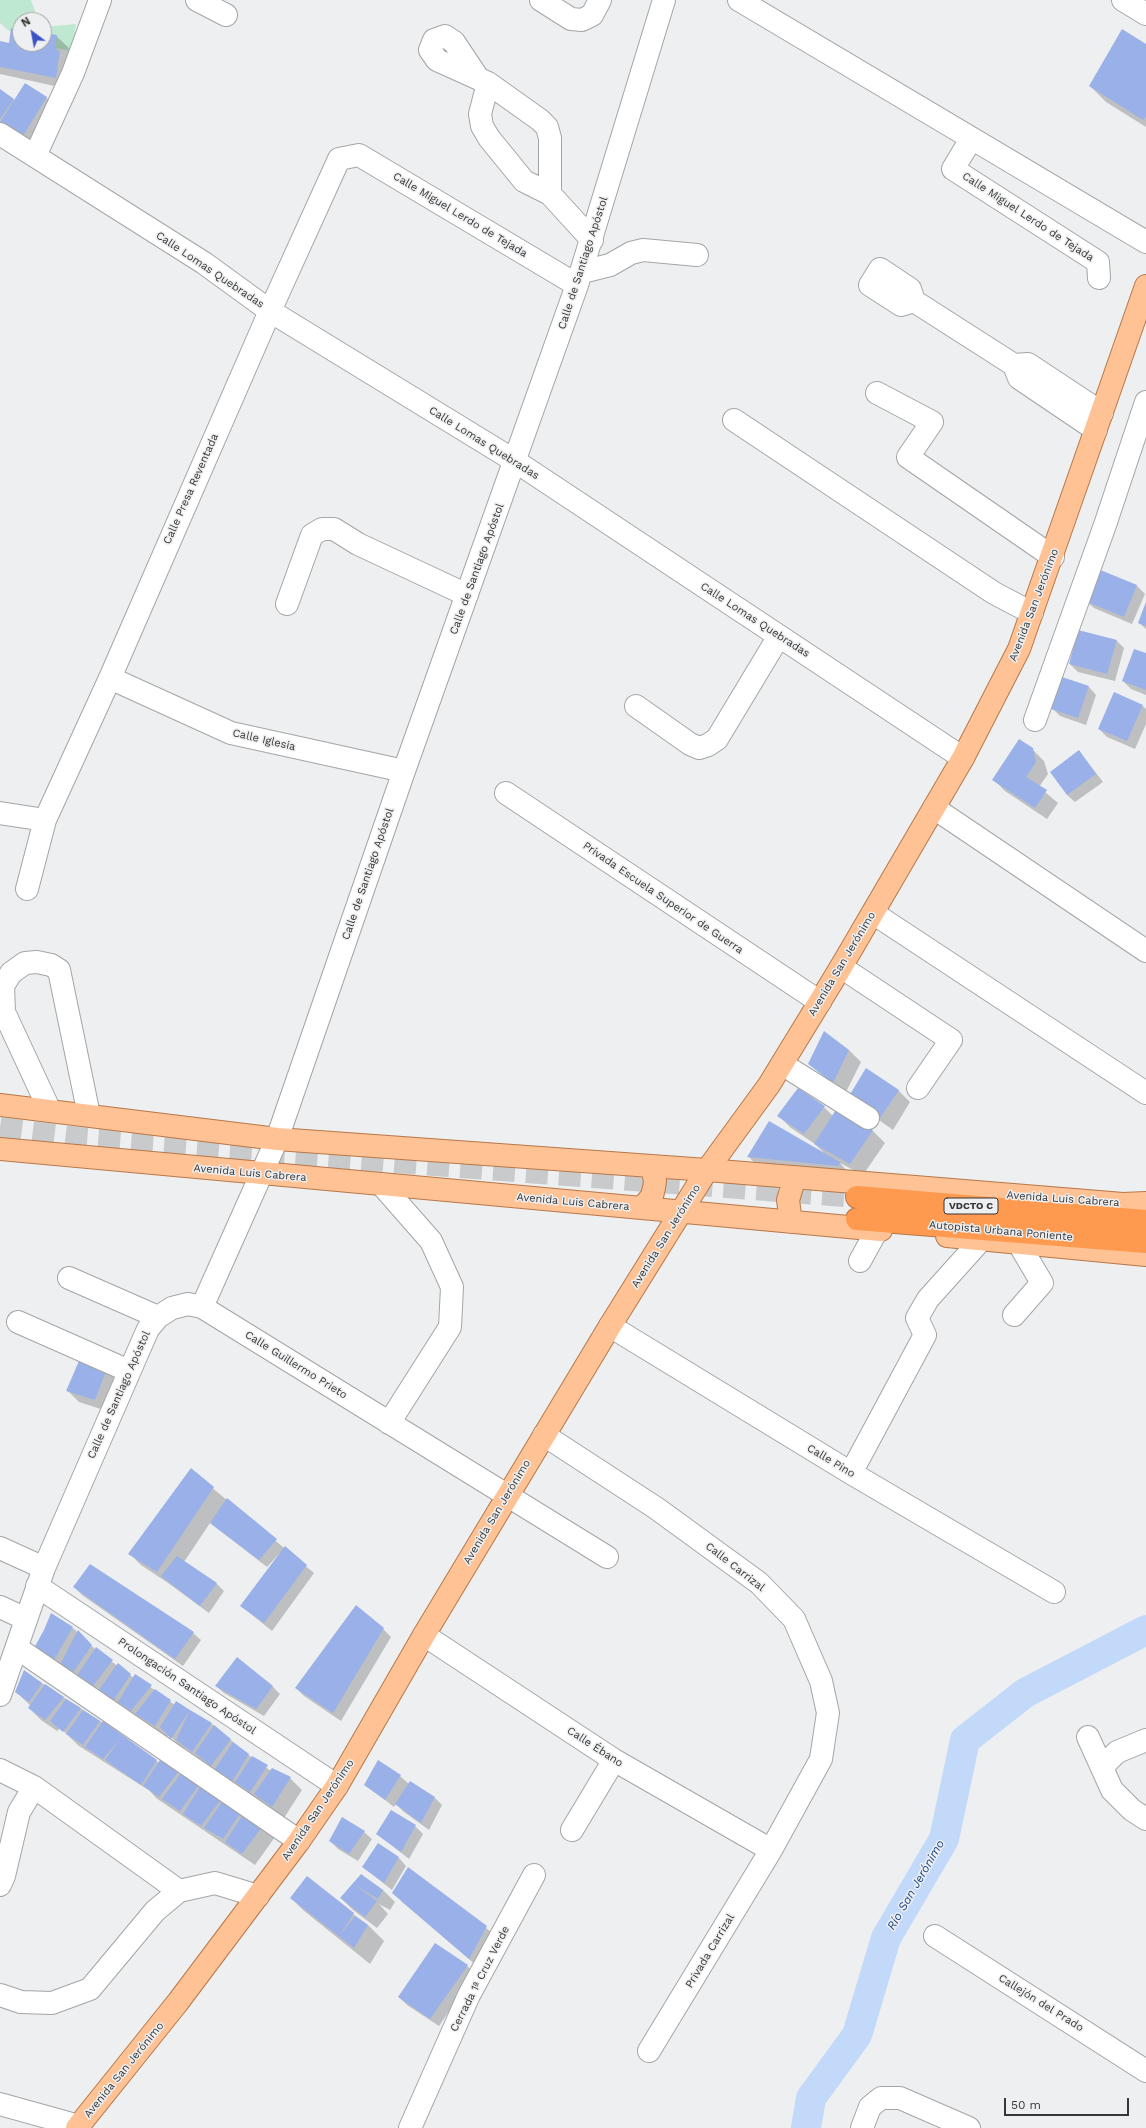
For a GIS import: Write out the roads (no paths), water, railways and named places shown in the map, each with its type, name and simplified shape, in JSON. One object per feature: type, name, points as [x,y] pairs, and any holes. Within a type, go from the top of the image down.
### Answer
[{"type":"highway","name":"Autopista Urbana Poniente","points":[[856,1197],[1146,1221]]},
{"type":"highway","name":"Autopista Urbana Poniente","points":[[857,1219],[1146,1242]]},
{"type":"main road","name":"Avenida San Jerónimo","points":[[78,2127],[178,2002],[299,1841],[337,1786],[507,1495],[610,1326],[707,1170],[769,1085],[841,967],[934,808],[963,758],[1019,649],[1053,557],[1146,286]]},
{"type":"main road","name":"Avenida Luis Cabrera","points":[[0,1105],[277,1139],[707,1170],[1123,1204],[1146,1203]]},
{"type":"main road","name":"Avenida Luis Cabrera","points":[[0,1148],[260,1174],[1146,1255]]},
{"type":"main road","points":[[642,1208],[652,1196],[654,1188],[654,1173],[652,1166]]},
{"type":"main road","points":[[791,1222],[788,1200],[795,1177]]},
{"type":"street","points":[[34,156],[73,73],[100,0]]},
{"type":"street","points":[[197,0],[226,15]]},
{"type":"street","points":[[541,0],[571,19],[582,20],[592,15],[600,0]]},
{"type":"street","name":"Calle de Santiago Apóstol","points":[[0,1695],[9,1660],[41,1577],[148,1329],[158,1317],[172,1308],[188,1304],[202,1307],[260,1174],[277,1139],[404,771],[580,279],[664,0]]},
{"type":"street","points":[[739,0],[1146,242]]},
{"type":"street","points":[[1123,0],[1146,14]]},
{"type":"street","points":[[550,194],[550,138],[547,127],[540,120],[483,80],[480,114],[482,126],[524,181],[550,194],[592,240]]},
{"type":"street","name":"Calle Lomas Quebradas","points":[[0,134],[204,263],[270,311],[515,461],[963,758]]},
{"type":"street","name":"Calle Miguel Lerdo de Tejada","points":[[971,139],[953,169],[1098,262],[1099,278]]},
{"type":"street","name":"Calle Miguel Lerdo de Tejada","points":[[339,159],[359,155],[580,279]]},
{"type":"street","name":"Calle Presa Reventada","points":[[27,889],[45,820],[110,678],[270,311],[339,159]]},
{"type":"street","points":[[580,279],[631,254],[643,250],[697,255]]},
{"type":"street","points":[[914,301],[1014,365],[1028,364],[1099,422]]},
{"type":"street","points":[[877,393],[932,422],[908,457],[1053,557]]},
{"type":"street","points":[[1035,720],[1105,525],[1146,402]]},
{"type":"street","points":[[734,420],[994,593],[1032,613]]},
{"type":"street","points":[[287,604],[312,535],[322,529],[334,529],[358,544],[468,595]]},
{"type":"street","points":[[636,706],[690,744],[699,748],[708,745],[717,739],[779,636]]},
{"type":"street","name":"Calle Iglesia","points":[[110,678],[231,733],[404,771]]},
{"type":"street","name":"Privada Escuela Superior de Guerra","points":[[506,793],[820,1002]]},
{"type":"street","points":[[934,808],[1146,951]]},
{"type":"street","points":[[0,813],[45,820]]},
{"type":"street","points":[[873,913],[1146,1094]]},
{"type":"street","points":[[50,1111],[4,1012],[3,986],[11,973],[25,963],[37,962],[51,964],[59,970],[89,1116]]},
{"type":"street","points":[[841,967],[951,1040],[918,1088]]},
{"type":"street","points":[[782,1064],[868,1118]]},
{"type":"street","points":[[381,1184],[431,1241],[452,1287],[450,1327],[389,1423]]},
{"type":"street","points":[[860,1261],[877,1230]]},
{"type":"street","points":[[851,1473],[925,1335],[917,1318],[928,1299],[981,1240]]},
{"type":"street","points":[[1014,1316],[1042,1283],[1019,1244]]},
{"type":"street","points":[[69,1278],[158,1317]]},
{"type":"street","name":"Calle Guillermo Prieto","points":[[202,1307],[607,1557]]},
{"type":"street","points":[[18,1322],[129,1371]]},
{"type":"street","name":"Calle Pino","points":[[610,1326],[851,1473],[1054,1592]]},
{"type":"street","name":"Calle Carrizal","points":[[544,1435],[656,1508],[759,1583],[794,1619],[821,1681],[828,1713],[821,1759],[771,1850]]},
{"type":"street","name":"Prolongación Santiago Apóstol","points":[[0,1548],[337,1786]]},
{"type":"street","points":[[0,1607],[26,1619]]},
{"type":"street","name":"Calle Ébano","points":[[424,1635],[614,1760],[771,1850]]},
{"type":"street","points":[[9,1660],[299,1841]]},
{"type":"street","points":[[1088,1737],[1112,1790],[1139,1814]]},
{"type":"street","points":[[1102,1767],[1117,1752],[1146,1740]]},
{"type":"street","points":[[572,1830],[614,1760]]},
{"type":"street","points":[[0,1770],[34,1787],[180,1891]]},
{"type":"street","points":[[0,1885],[4,1876],[19,1812],[34,1787]]},
{"type":"street","name":"Privada Carrizal","points":[[649,2051],[771,1850]]},
{"type":"street","name":"Cerrada 1ª Cruz Verde","points":[[410,2128],[469,1995],[534,1875]]},
{"type":"street","points":[[0,1996],[21,2002],[52,2003],[90,1990],[154,1911],[180,1891],[215,1883],[258,1896]]},
{"type":"street","name":"Callejón del Prado","points":[[935,1936],[1146,2071]]},
{"type":"street","points":[[862,2128],[870,2107],[881,2098],[900,2098],[969,2128]]},
{"type":"street","points":[[0,2104],[78,2127]]},
{"type":"waterway","name":"Río San Jerónimo","points":[[806,2128],[811,2098],[857,2035],[886,1938],[944,1839],[965,1740],[1025,1693],[1146,1630]]},
{"type":"tunnel","points":[[0,1128],[78,1138],[857,1197]]}]
